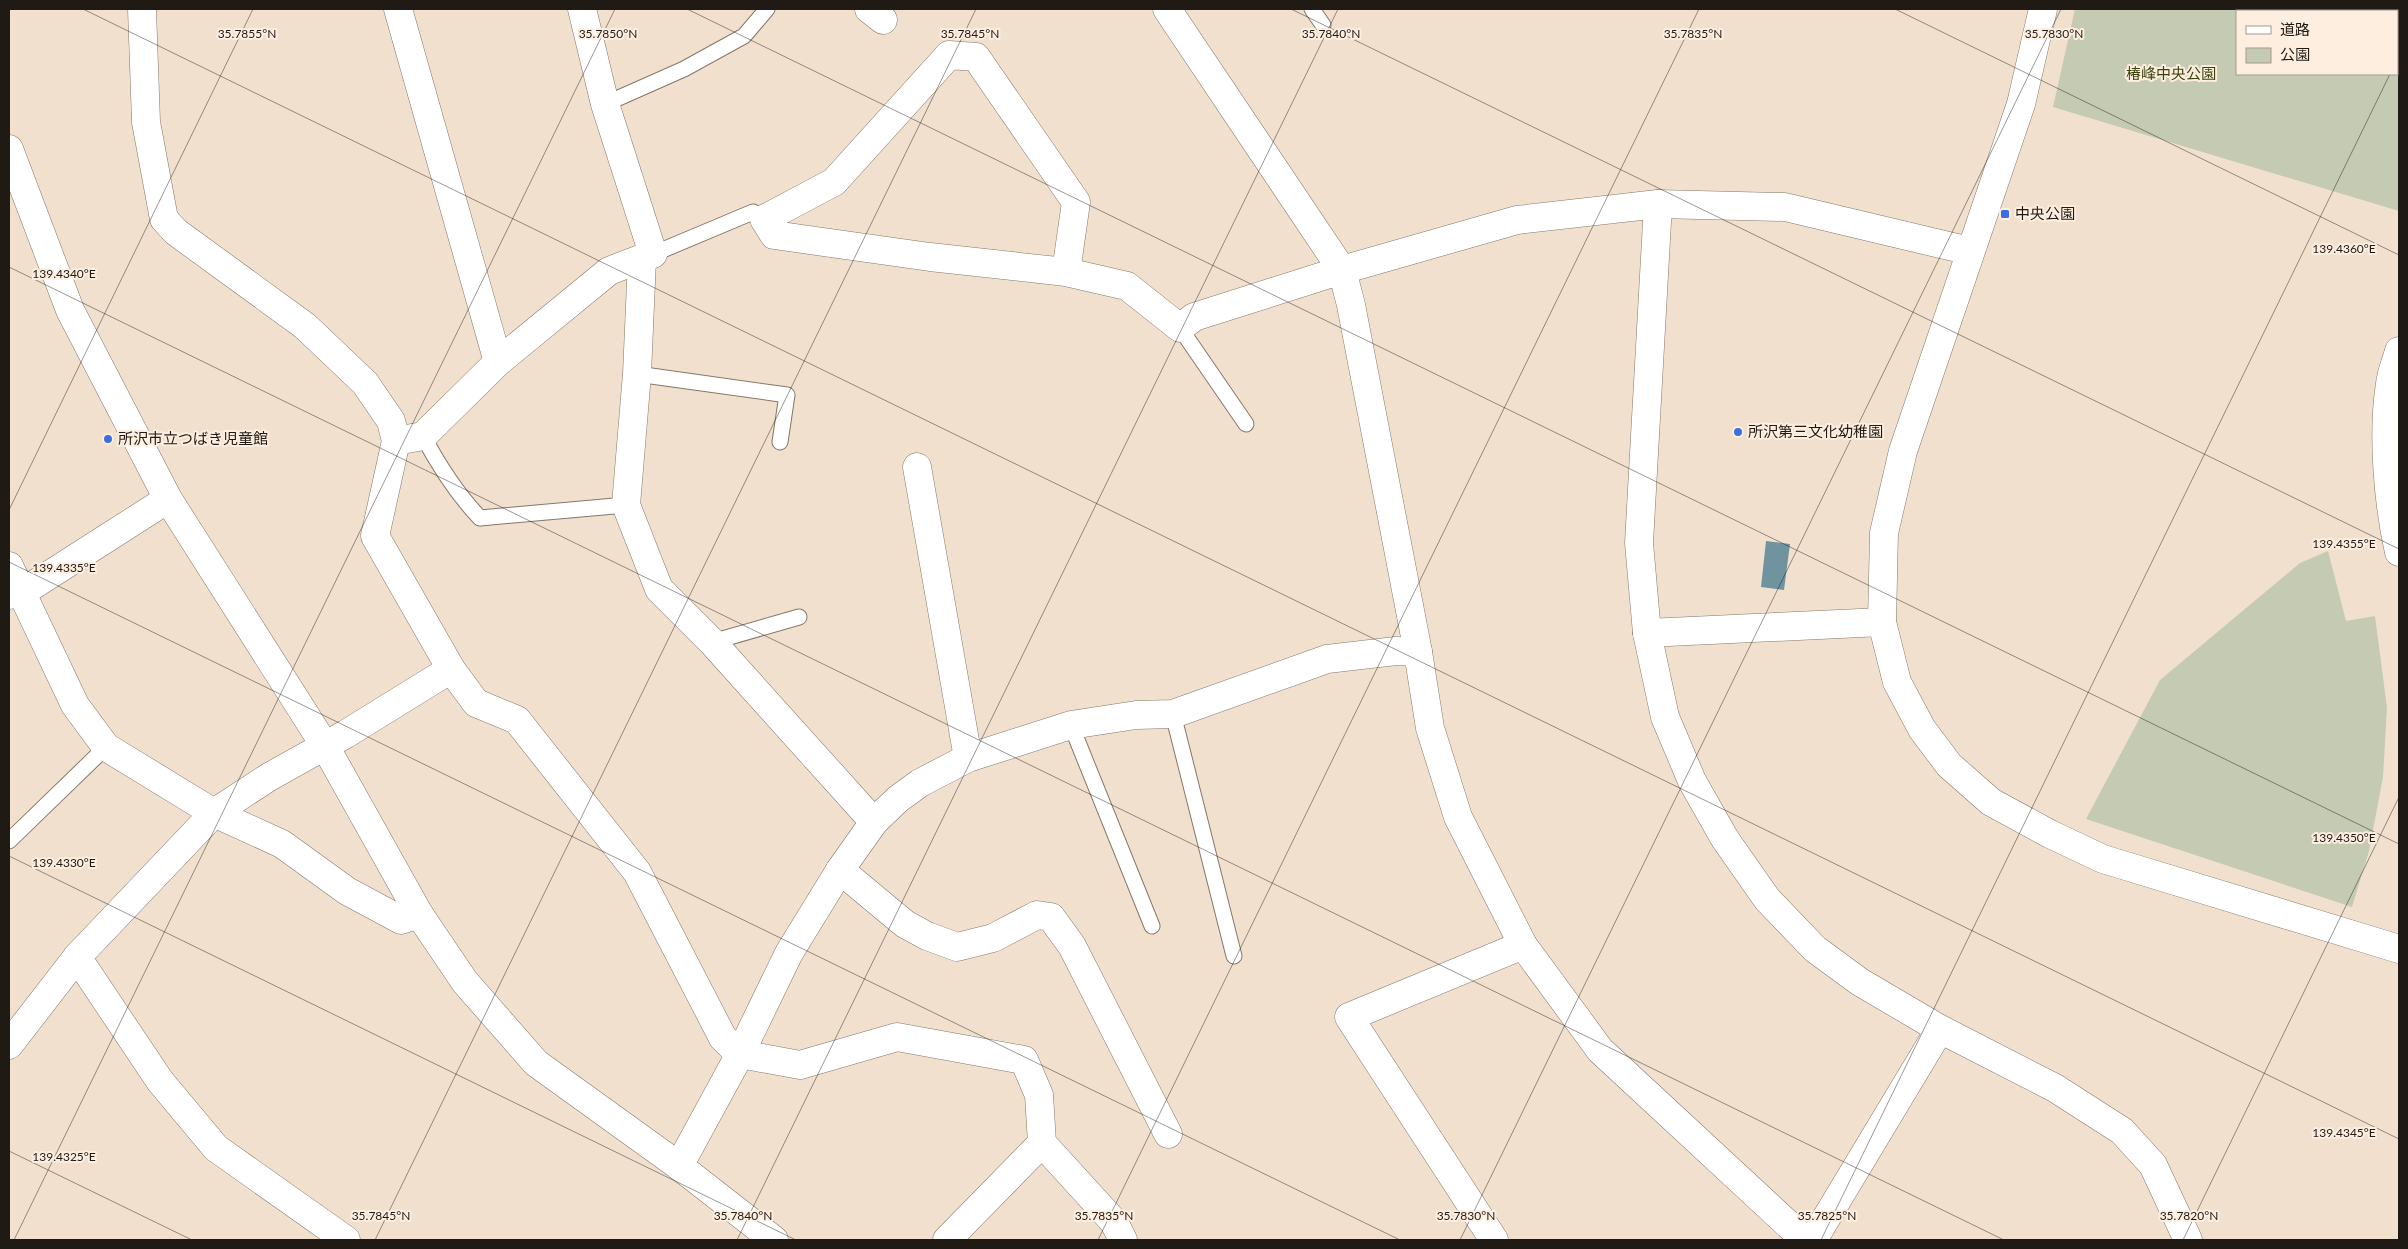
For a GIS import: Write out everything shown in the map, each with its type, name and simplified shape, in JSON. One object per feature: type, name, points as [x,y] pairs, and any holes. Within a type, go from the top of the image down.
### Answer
[{"type":"street","points":[[142,9],[146,122],[164,219],[176,232],[305,326],[365,383],[391,421],[396,441],[375,536],[451,669],[476,703],[517,720],[637,872],[723,1038],[740,1054],[800,1065],[897,1037],[1024,1060],[1039,1095],[1042,1143],[1114,1222],[1123,1240]]},
{"type":"street","points":[[398,9],[498,362]]},
{"type":"street","points":[[582,9],[605,104],[648,257],[636,374],[626,505],[659,588],[712,642],[874,822]]},
{"type":"street","points":[[1167,9],[1342,270],[1351,305],[1418,652],[1430,728],[1458,817],[1523,946],[1600,1050],[1805,1240]]},
{"type":"street","points":[[2043,9],[2021,104],[1904,451],[1886,523],[1881,576],[1882,622],[1897,682],[1922,729],[1949,765],[1991,802],[2050,834],[2103,858],[2399,949]]},
{"type":"street","points":[[1066,272],[1076,202],[976,57],[949,55],[834,182],[764,219],[774,235],[1066,272],[1127,286],[1180,328],[1194,317],[1342,270],[1517,220],[1658,204],[1785,207],[1970,251]]},
{"type":"street","points":[[9,149],[70,310],[168,499],[325,746],[419,914],[465,982],[536,1063],[679,1166],[774,1240]]},
{"type":"street","points":[[1658,204],[1639,543],[1647,633],[1665,717],[1692,781],[1725,839],[1767,899],[1815,949],[1860,982],[1940,1029],[2055,1088],[2122,1131],[2153,1165],[2188,1240]]},
{"type":"street","points":[[396,441],[423,436],[498,362],[609,271],[648,257]]},
{"type":"street","points":[[2399,352],[2390,383],[2385,439],[2395,535],[2399,552]]},
{"type":"street","points":[[916,467],[968,758]]},
{"type":"street","points":[[15,594],[168,499]]},
{"type":"street","points":[[9,566],[15,594],[75,705],[106,747],[214,813],[282,844],[347,890],[401,920],[419,914]]},
{"type":"street","points":[[1647,633],[1882,622]]},
{"type":"street","points":[[679,1166],[740,1054],[789,953],[840,870],[874,822],[920,783],[968,758],[1071,725],[1136,715],[1173,714],[1328,659],[1396,651],[1418,652]]},
{"type":"street","points":[[9,1045],[77,958],[214,813],[268,777],[325,746],[451,669]]},
{"type":"street","points":[[840,870],[906,924],[927,936],[957,947],[993,938],[1037,915],[1051,917],[1072,946],[1168,1134]]},
{"type":"street","points":[[1494,1240],[1349,1017],[1523,946]]},
{"type":"street","points":[[77,958],[160,1081],[216,1148],[346,1240]]},
{"type":"street","points":[[1813,1240],[1940,1029]]},
{"type":"street","points":[[947,1240],[1042,1143]]},
{"type":"lane","points":[[605,104],[684,68],[744,36],[767,9]]},
{"type":"lane","points":[[1312,9],[1323,25]]},
{"type":"lane","points":[[648,257],[753,212],[764,219]]},
{"type":"lane","points":[[1180,328],[1246,424]]},
{"type":"lane","points":[[636,374],[787,395],[780,442]]},
{"type":"lane","points":[[423,436],[438,465],[462,500],[480,518],[626,505]]},
{"type":"lane","points":[[712,642],[799,617]]},
{"type":"lane","points":[[1173,714],[1234,956]]},
{"type":"lane","points":[[1071,725],[1152,926]]},
{"type":"lane","points":[[9,841],[106,747]]},
{"type":"green space","name":"椿峰中央公園","points":[[2075,9],[2399,9],[2399,211],[2053,107]]},
{"type":"green space","points":[[2328,551],[2346,621],[2375,616],[2387,708],[2383,777],[2369,851],[2352,907],[2086,819],[2160,680],[2300,563]]},
{"type":"water","points":[[1766,541],[1790,544],[1784,590],[1761,587]]},
{"type":"place","name":"中央公園","points":[[2005,214]]},
{"type":"place","name":"所沢第三文化幼稚園","points":[[1738,432]]},
{"type":"place","name":"所沢市立つばき児童館","points":[[108,439]]}]
